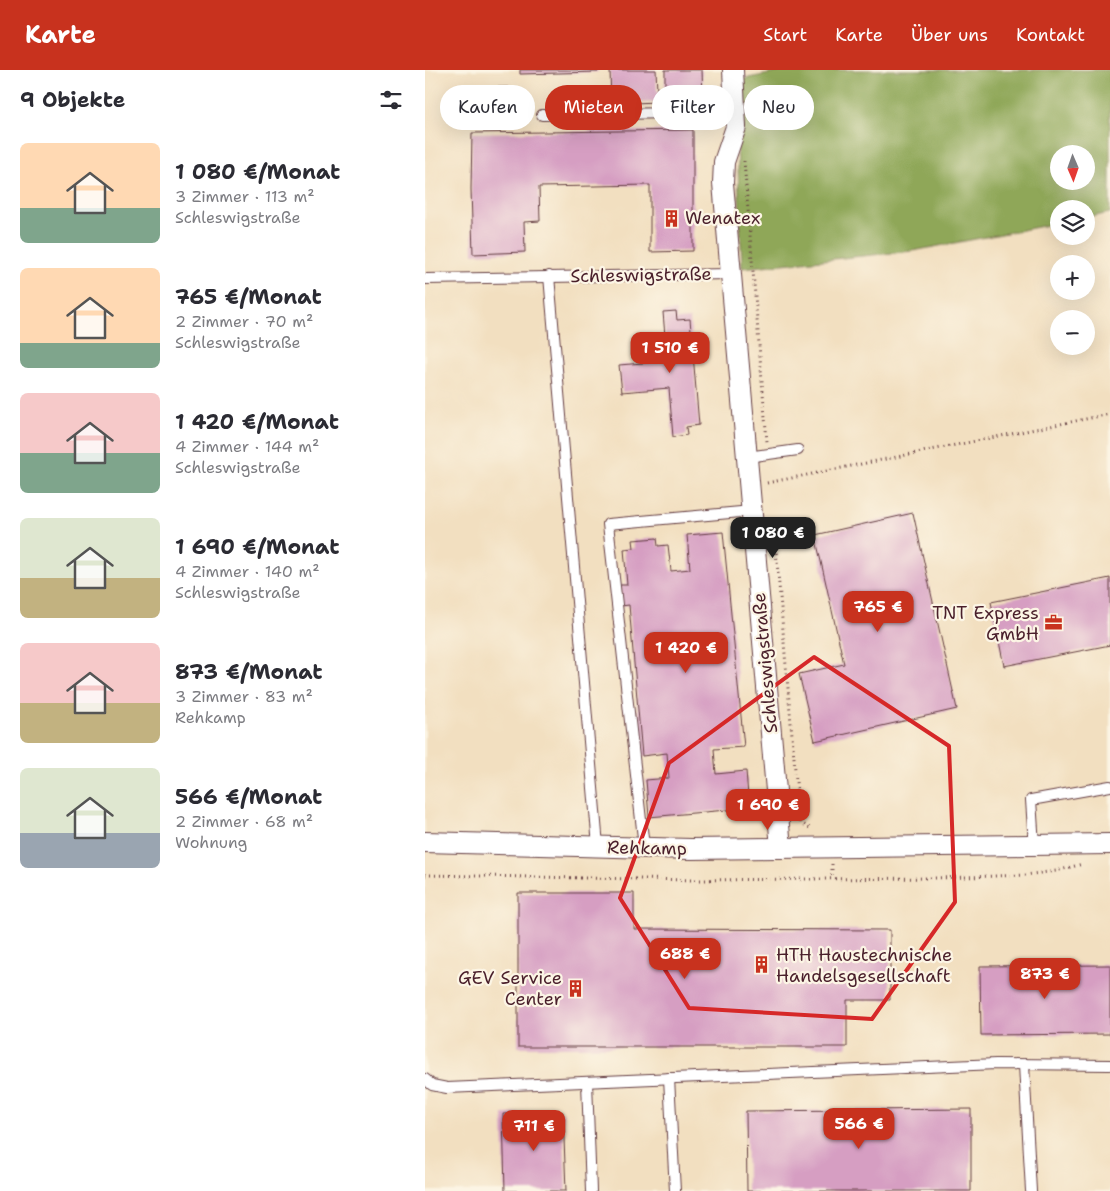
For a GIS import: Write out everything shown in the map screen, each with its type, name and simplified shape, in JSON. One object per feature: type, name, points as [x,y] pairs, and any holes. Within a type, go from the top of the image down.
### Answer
[{"type":"street","points":[[731,274],[723,184],[724,162],[736,127],[733,70]]},
{"type":"street","name":"Schleswigstraße","points":[[731,274],[781,848]]},
{"type":"street","name":"Rehkamp","points":[[425,842],[781,848],[1110,844]]},
{"type":"lane","points":[[542,115],[678,113],[736,110]]},
{"type":"lane","name":"Schleswigstraße","points":[[425,279],[731,274]]},
{"type":"lane","points":[[549,276],[598,846]]},
{"type":"lane","points":[[747,457],[798,450]]},
{"type":"lane","points":[[644,847],[609,524],[751,511]]},
{"type":"lane","points":[[1034,845],[1031,800],[1110,786]]},
{"type":"lane","points":[[425,1080],[439,1088],[447,1088],[986,1065],[1110,1065]]},
{"type":"lane","points":[[1024,1065],[1031,1191]]},
{"type":"lane","points":[[669,1078],[675,1191]]},
{"type":"lane","points":[[587,1082],[591,1191]]},
{"type":"path","points":[[728,152],[744,161],[770,483]]},
{"type":"path","points":[[749,486],[1110,414]]},
{"type":"path","points":[[774,532],[799,816],[801,823],[805,826],[817,828]]},
{"type":"path","points":[[832,848],[832,879]]},
{"type":"path","points":[[425,875],[693,880],[832,879],[1025,875],[1056,871],[1086,863]]},
{"type":"highlighted area","points":[[814,657],[949,746],[955,902],[872,1019],[689,1008],[620,898],[669,763]]},
{"type":"green space","points":[[789,70],[1110,70],[1110,213],[1095,216],[1095,200],[1050,200],[1050,225],[913,251],[742,268],[737,147],[738,80]]},
{"type":"building","points":[[520,70],[598,70],[598,72],[520,74]]},
{"type":"building","points":[[610,70],[656,70],[657,85],[652,85],[652,102],[642,103],[642,85],[610,85]]},
{"type":"building","points":[[665,70],[702,70],[703,85],[665,85]]},
{"type":"building","points":[[693,130],[693,251],[650,252],[650,185],[539,187],[540,221],[524,222],[525,252],[473,254],[472,133]]},
{"type":"building","points":[[676,311],[677,320],[690,319],[699,425],[686,427],[687,435],[673,437],[669,388],[622,392],[619,365],[667,361],[663,312]]},
{"type":"building","points":[[913,513],[957,709],[815,741],[799,674],[844,664],[815,535]]},
{"type":"building","points":[[723,532],[744,747],[714,749],[716,774],[746,771],[749,808],[649,817],[646,780],[669,778],[667,753],[642,756],[629,605],[621,606],[620,585],[627,585],[624,549],[634,548],[633,540],[657,538],[658,546],[668,545],[671,571],[690,569],[687,535]]},
{"type":"building","name":"TNT Express GmbH","points":[[1110,578],[1110,645],[1004,666],[991,602]]},
{"type":"building","name":"HTH Haustechnische Handelsgesellschaft","points":[[518,893],[634,893],[634,929],[890,930],[890,1000],[847,1000],[847,1047],[518,1047]]},
{"type":"building","points":[[1110,965],[1110,1034],[981,1035],[980,966]]},
{"type":"building","points":[[971,1109],[971,1191],[747,1191],[746,1111]]},
{"type":"building","points":[[563,1112],[566,1191],[505,1191],[503,1114]]},
{"type":"place","name":"Wenatex","points":[[671,218]]},
{"type":"place","name":"TNT Express GmbH","points":[[1053,623]]},
{"type":"place","name":"HTH Haustechnische Handelsgesellschaft","points":[[762,965]]},
{"type":"place","name":"GEV Service Center","points":[[576,988]]}]
